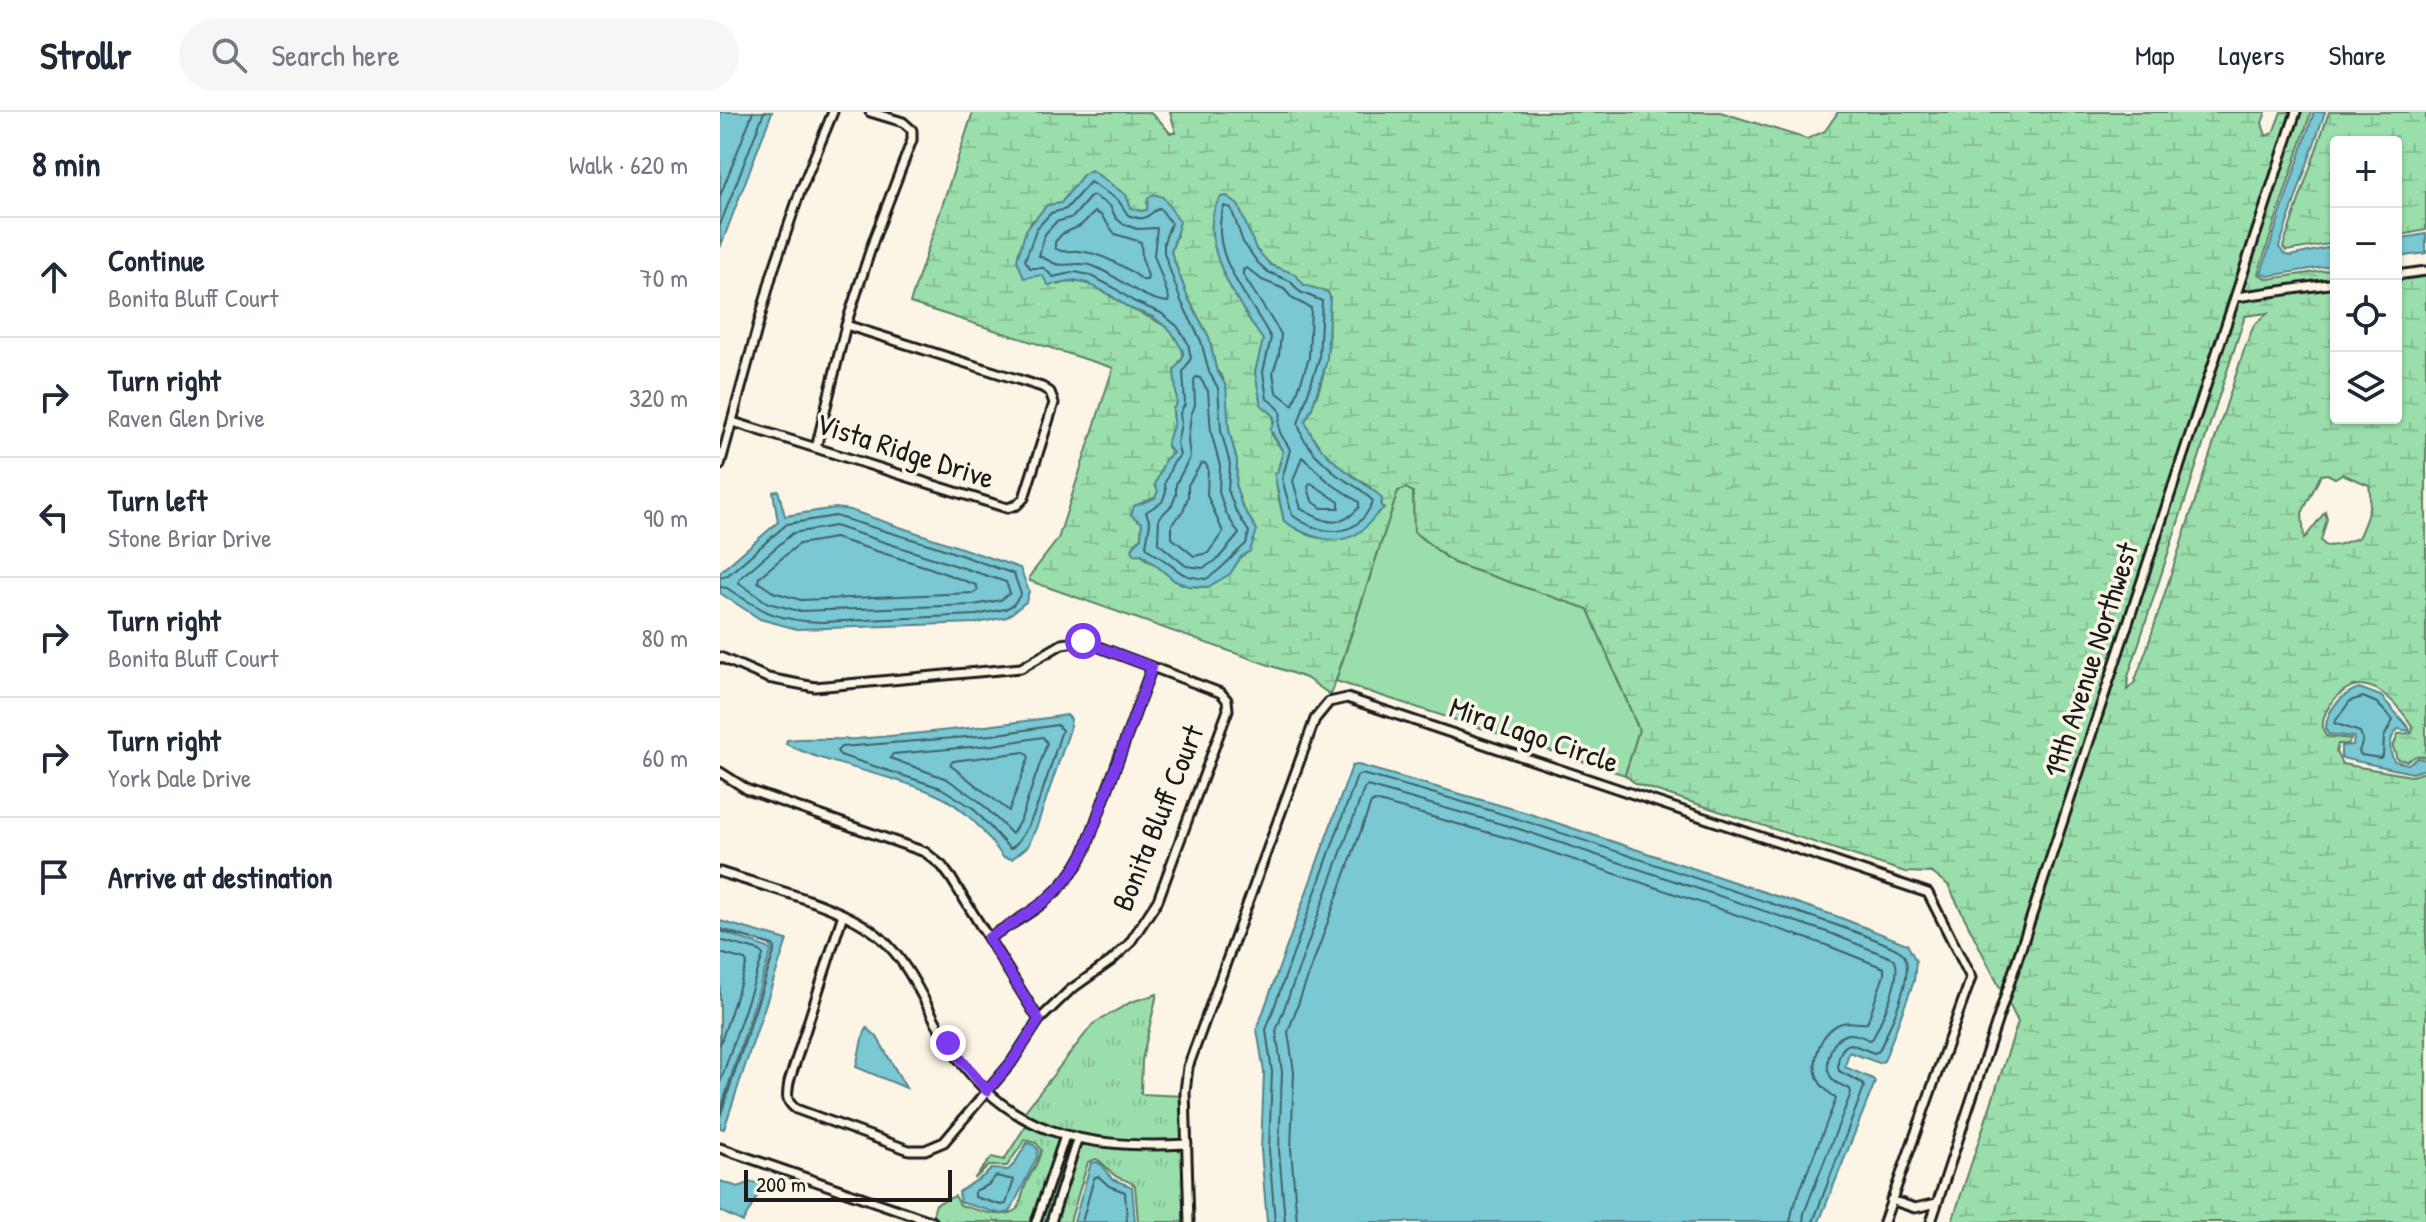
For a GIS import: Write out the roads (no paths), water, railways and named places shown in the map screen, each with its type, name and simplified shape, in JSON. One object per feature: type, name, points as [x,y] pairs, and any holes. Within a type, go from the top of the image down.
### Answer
[{"type":"street","points":[[720,465],[772,274],[800,192],[833,112]]},
{"type":"street","points":[[816,448],[846,325],[874,239],[912,140],[912,130],[903,122],[870,112]]},
{"type":"street","name":"19th Avenue Northwest","points":[[1929,1222],[2296,112]]},
{"type":"street","points":[[2402,274],[2426,271]]},
{"type":"street","points":[[2236,297],[2330,284]]},
{"type":"street","name":"Vista Ridge Drive","points":[[733,422],[1007,508],[1017,505],[1024,498],[1054,403],[1050,392],[846,325]]},
{"type":"street","name":"Bonita Bluff Court","points":[[720,657],[768,678],[815,687],[1021,668],[1062,644],[1083,641],[1221,693],[1227,700],[1228,710],[1158,900],[1143,926],[1111,961],[1070,990],[1039,1020],[1011,1063],[944,1142],[925,1150],[909,1150],[789,1104],[789,1082],[843,914]]},
{"type":"street","points":[[988,938],[1048,900],[1074,872],[1085,851],[1152,667]]},
{"type":"street","name":"Mira Lago Circle","points":[[1189,1222],[1185,1092],[1188,1067],[1315,719],[1329,702],[1347,698],[1928,893],[1971,978],[1884,1222]]},
{"type":"street","points":[[720,772],[748,790],[925,852],[942,866],[1039,1020]]},
{"type":"street","points":[[720,872],[843,914],[865,925],[896,955],[948,1043],[987,1091],[1037,1125],[1077,1140],[1121,1146],[1187,1144]]},
{"type":"street","points":[[1036,1222],[1065,1136]]},
{"type":"street","points":[[1051,1222],[1077,1140]]},
{"type":"street","points":[[720,1148],[933,1222]]},
{"type":"street","points":[[1891,1200],[1915,1208],[1929,1222]]},
{"type":"street","points":[[1915,1208],[1937,1203]]},
{"type":"water","points":[[720,112],[772,112],[720,248]]},
{"type":"water","points":[[2314,112],[2325,112],[2279,247],[2290,256],[2330,247],[2330,266],[2268,276],[2261,273]]},
{"type":"water","points":[[1091,170],[1126,195],[1131,208],[1147,210],[1148,198],[1154,194],[1163,197],[1180,222],[1171,252],[1188,298],[1209,337],[1216,369],[1226,386],[1229,430],[1237,461],[1236,487],[1242,506],[1257,530],[1250,551],[1241,557],[1230,574],[1208,587],[1188,586],[1175,581],[1142,554],[1134,555],[1132,548],[1141,538],[1142,523],[1131,515],[1134,506],[1155,498],[1158,491],[1155,485],[1165,460],[1173,453],[1167,444],[1174,423],[1173,409],[1177,403],[1174,370],[1183,358],[1183,351],[1171,331],[1153,317],[1129,308],[1087,283],[1075,280],[1048,285],[1042,275],[1024,278],[1017,260],[1026,230],[1047,205],[1061,203],[1083,175]]},
{"type":"water","points":[[1227,196],[1238,205],[1256,249],[1271,265],[1295,274],[1304,285],[1328,292],[1330,297],[1327,360],[1305,421],[1326,454],[1382,499],[1381,506],[1384,508],[1352,536],[1332,540],[1312,536],[1284,521],[1274,473],[1277,473],[1283,452],[1270,429],[1274,418],[1261,405],[1255,372],[1263,340],[1232,291],[1215,251],[1213,213],[1221,197]]},
{"type":"water","points":[[2426,234],[2426,253],[2402,256],[2402,238]]},
{"type":"water","points":[[778,490],[785,516],[835,508],[850,510],[1020,568],[1029,591],[1026,602],[1007,617],[977,623],[797,629],[760,619],[720,593],[720,572],[778,522],[773,492]]},
{"type":"water","points":[[2359,688],[2381,696],[2409,728],[2410,731],[2398,729],[2391,740],[2394,761],[2408,764],[2418,758],[2426,760],[2426,769],[2412,773],[2341,758],[2341,746],[2353,745],[2354,737],[2328,734],[2326,723],[2335,704]]},
{"type":"water","points":[[1067,715],[1071,719],[1069,732],[1037,826],[1028,846],[1012,859],[1003,857],[973,821],[946,799],[917,787],[822,759],[786,744],[787,740],[883,737]]},
{"type":"water","points":[[1358,765],[1524,812],[1836,916],[1907,944],[1916,961],[1914,981],[1884,1061],[1879,1063],[1849,1052],[1845,1067],[1875,1082],[1819,1222],[1267,1222],[1261,1150],[1264,1072],[1257,1029],[1352,766]]},
{"type":"water","points":[[720,921],[787,940],[724,1129],[720,1128],[720,1118],[774,953],[770,945],[720,928]]},
{"type":"water","points":[[720,931],[768,948],[771,952],[720,1111]]},
{"type":"water","points":[[867,1028],[877,1037],[906,1088],[856,1067]]},
{"type":"water","points":[[1027,1143],[1038,1150],[1037,1157],[1010,1212],[1001,1214],[960,1202],[959,1192],[991,1169],[1008,1170]]},
{"type":"water","points":[[1097,1162],[1112,1179],[1132,1187],[1135,1222],[1074,1222],[1091,1163]]},
{"type":"water","points":[[720,1181],[738,1187],[752,1182],[764,1184],[743,1222],[720,1211]]}]
